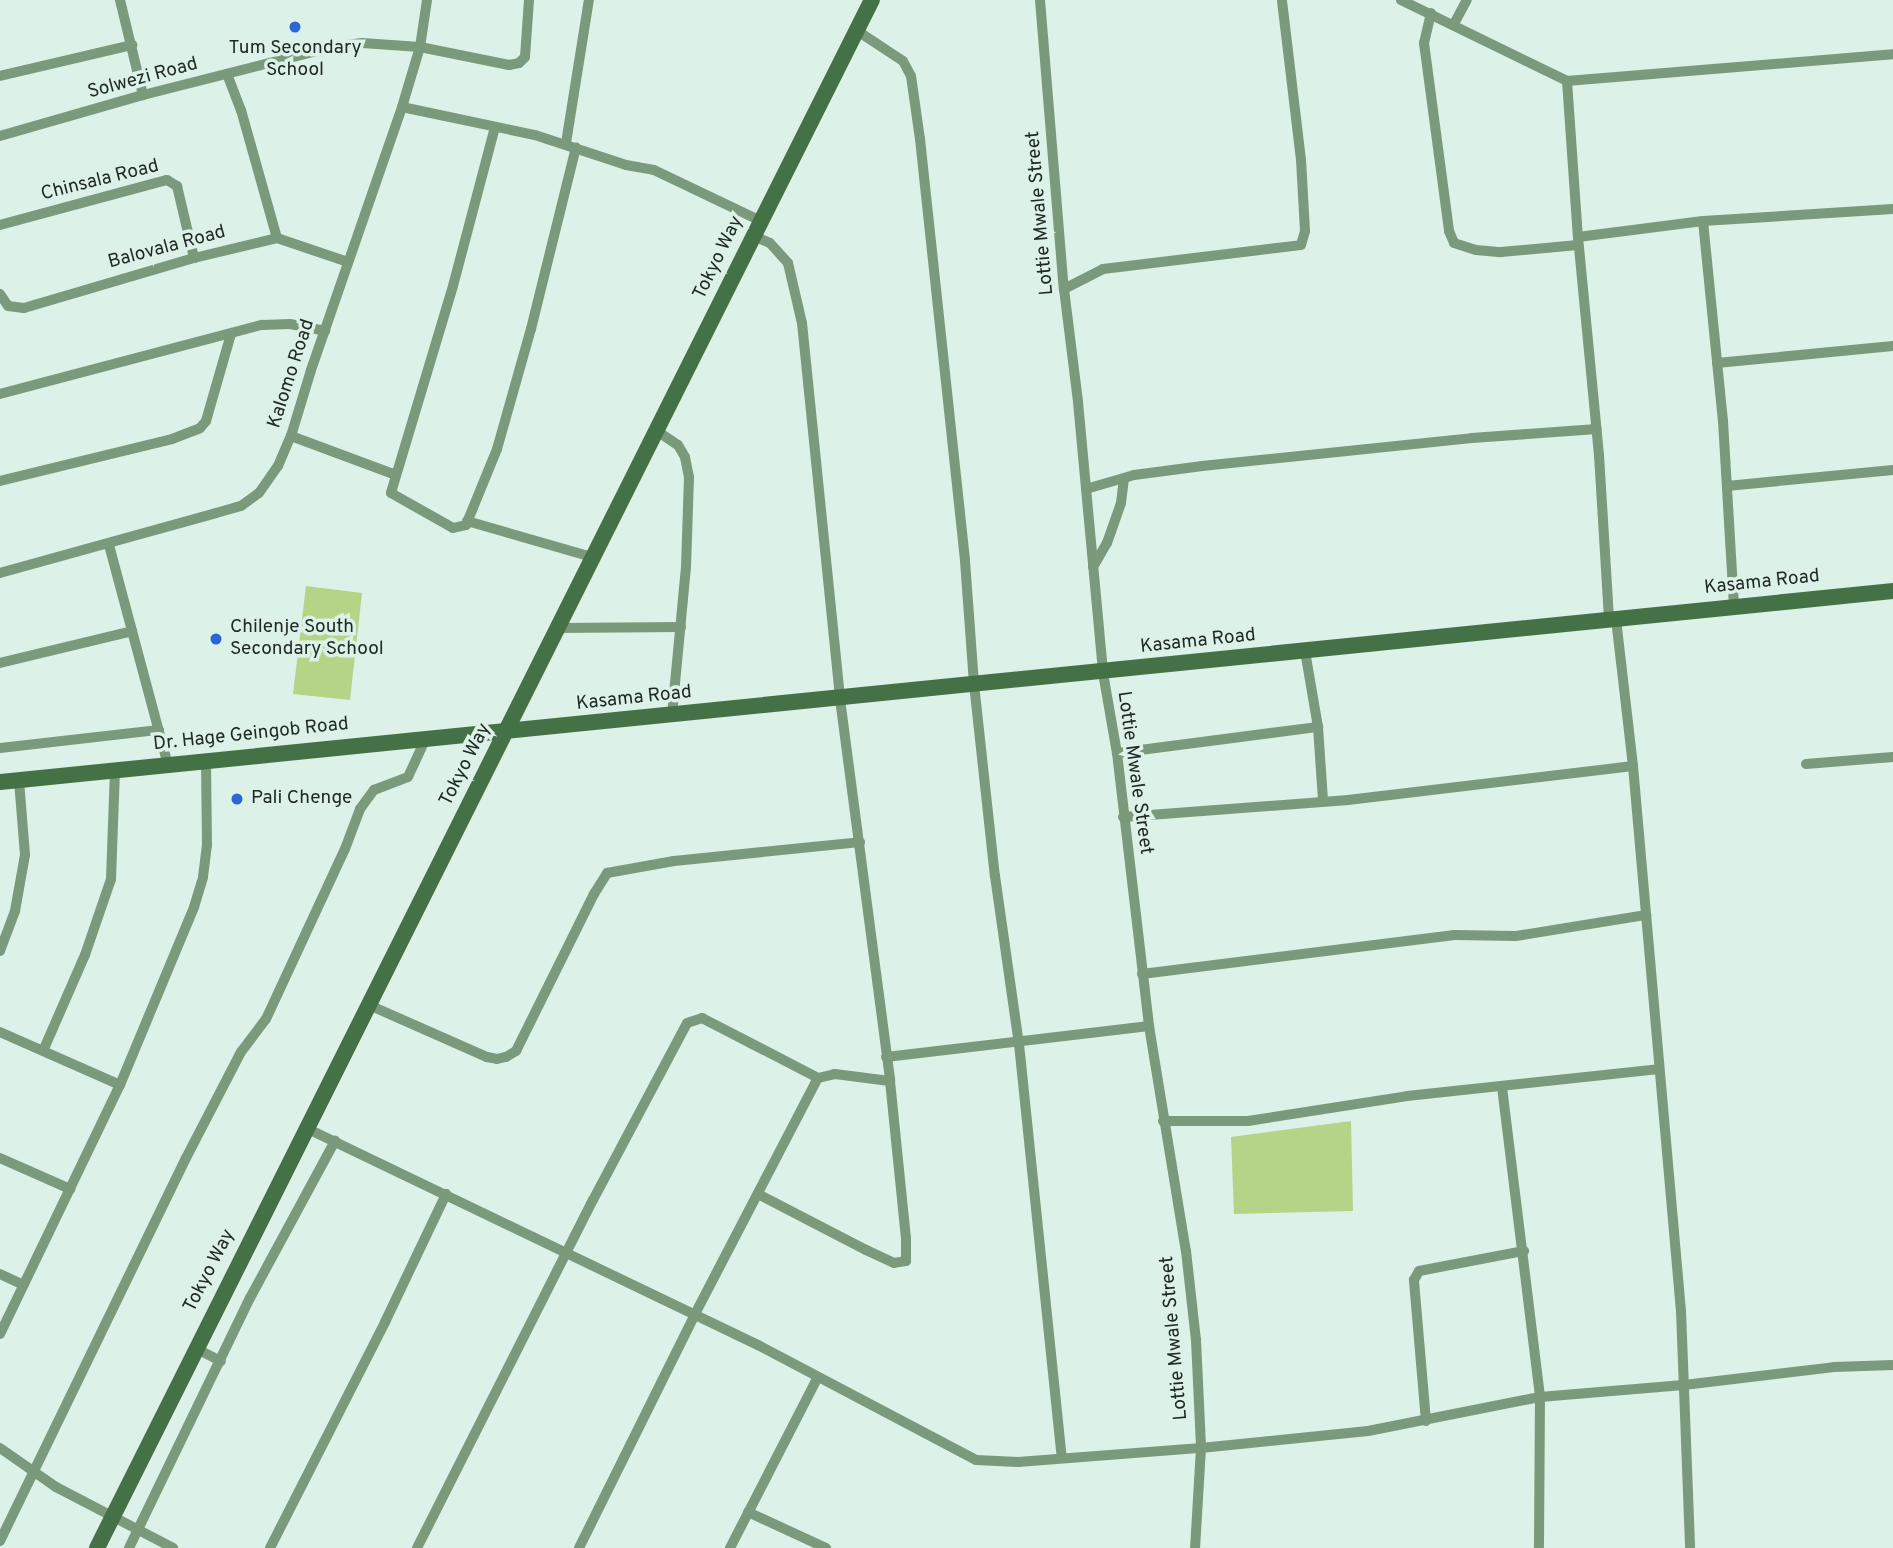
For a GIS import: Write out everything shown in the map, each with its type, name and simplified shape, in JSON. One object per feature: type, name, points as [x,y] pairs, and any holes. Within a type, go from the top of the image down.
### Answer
[{"type":"street","points":[[120,0],[143,95]]},
{"type":"street","name":"Kalomo Road","points":[[0,573],[109,545],[241,506],[260,493],[278,466],[291,436],[420,47],[427,0]]},
{"type":"street","name":"Solwezi Road","points":[[0,136],[143,95],[333,47],[362,43],[420,47],[509,65],[519,63],[525,57],[529,0]]},
{"type":"street","points":[[495,127],[453,286],[391,493],[453,528],[460,528],[467,521],[500,439],[571,145],[589,0]]},
{"type":"street","name":"Tokyo Way","points":[[97,1548],[872,0]]},
{"type":"street","name":"Lottie Mwale Street","points":[[1041,0],[1064,289],[1103,673],[1117,753],[1149,1026],[1186,1251],[1196,1340],[1201,1448],[1195,1548]]},
{"type":"street","points":[[1064,289],[1102,269],[1301,245],[1305,231],[1301,160],[1282,0]]},
{"type":"street","points":[[1401,0],[1567,81],[1893,54]]},
{"type":"street","points":[[1454,24],[1467,0]]},
{"type":"street","points":[[1431,13],[1424,43],[1449,231],[1454,243],[1476,250],[1501,252],[1703,221],[1893,209]]},
{"type":"street","points":[[856,30],[903,61],[911,76],[965,561],[974,684],[995,876],[1018,1044],[1062,1457]]},
{"type":"street","points":[[0,76],[132,45]]},
{"type":"street","points":[[227,74],[241,110],[277,239],[348,262]]},
{"type":"street","points":[[1567,81],[1578,241],[1613,620],[1633,766],[1659,1069],[1684,1385],[1690,1548]]},
{"type":"street","points":[[401,107],[571,145],[668,175],[758,228],[788,262],[802,323],[840,699],[890,1081],[906,1238],[907,1254],[904,1264],[894,1263],[854,1245],[758,1194]]},
{"type":"street","name":"Chinsala Road","points":[[0,225],[167,180],[177,186],[194,258]]},
{"type":"street","points":[[1703,221],[1727,486],[1734,607]]},
{"type":"street","name":"Balovala Road","points":[[0,294],[8,306],[24,307],[194,258],[277,239]]},
{"type":"street","points":[[0,394],[277,324],[325,331]]},
{"type":"street","points":[[0,481],[181,436],[200,428],[206,421],[231,334]]},
{"type":"street","points":[[1717,363],[1893,346]]},
{"type":"street","points":[[1086,489],[1124,478],[1202,466],[1472,438],[1597,429]]},
{"type":"street","points":[[657,431],[678,445],[685,457],[689,477],[681,627],[672,716]]},
{"type":"street","points":[[291,436],[396,475]]},
{"type":"street","points":[[1727,486],[1893,470]]},
{"type":"street","points":[[1093,567],[1111,533],[1121,503],[1124,478]]},
{"type":"street","points":[[467,521],[592,557]]},
{"type":"street","points":[[109,545],[168,765]]},
{"type":"street","name":"Kasama Road","points":[[507,731],[1893,592]]},
{"type":"street","points":[[558,628],[681,627]]},
{"type":"street","points":[[0,663],[132,631]]},
{"type":"street","points":[[1305,651],[1318,727],[1323,801]]},
{"type":"street","points":[[523,698],[525,712],[533,723],[546,729]]},
{"type":"street","points":[[1117,753],[1318,727]]},
{"type":"street","points":[[0,747],[159,730]]},
{"type":"street","name":"Dr. Hage Geingob Road","points":[[0,782],[507,731]]},
{"type":"street","points":[[477,734],[486,741],[490,764]]},
{"type":"street","points":[[0,1541],[186,1158],[241,1052],[266,1019],[345,849],[360,809],[374,790],[408,776],[426,738]]},
{"type":"street","points":[[1806,764],[1893,757]]},
{"type":"street","points":[[0,1334],[120,1085],[175,954],[203,877],[207,845],[206,761]]},
{"type":"street","points":[[1123,817],[1323,801],[1633,766]]},
{"type":"street","points":[[43,1051],[85,955],[111,879],[115,770]]},
{"type":"street","points":[[0,951],[15,911],[23,867],[24,819],[19,780]]},
{"type":"street","points":[[369,1005],[487,1057],[506,1057],[516,1051],[588,905],[607,873],[674,861],[860,842]]},
{"type":"street","points":[[1142,974],[1455,935],[1516,936],[1646,915]]},
{"type":"street","points":[[417,1548],[687,1023],[702,1018],[818,1078],[835,1074],[890,1081]]},
{"type":"street","points":[[886,1057],[1018,1044],[1149,1026]]},
{"type":"street","points":[[0,1032],[120,1085]]},
{"type":"street","points":[[1163,1121],[1248,1121],[1407,1096],[1659,1069]]},
{"type":"street","points":[[579,1548],[695,1314],[818,1078]]},
{"type":"street","points":[[1502,1087],[1540,1397],[1539,1548]]},
{"type":"street","points":[[306,1128],[695,1314],[976,1460],[1018,1462],[1201,1448],[1368,1431],[1540,1397],[1684,1385],[1834,1367],[1893,1365]]},
{"type":"street","points":[[129,1548],[256,1287],[335,1141]]},
{"type":"street","points":[[0,1158],[70,1189]]},
{"type":"street","points":[[270,1548],[385,1322],[446,1194]]},
{"type":"street","points":[[1426,1421],[1413,1293],[1414,1280],[1419,1271],[1524,1251]]},
{"type":"street","points":[[0,1274],[24,1285]]},
{"type":"street","points":[[195,1348],[221,1361]]},
{"type":"street","points":[[730,1548],[817,1379]]},
{"type":"street","points":[[0,1448],[33,1472],[112,1518],[173,1548]]},
{"type":"street","points":[[748,1512],[826,1548]]},
{"type":"green space","points":[[306,586],[362,593],[350,700],[293,694]]},
{"type":"green space","points":[[1351,1121],[1353,1211],[1234,1214],[1231,1137]]},
{"type":"place","name":"Tum Secondary School","points":[[295,27]]},
{"type":"place","name":"Chilenje South Secondary School","points":[[216,639]]},
{"type":"place","name":"Pali Chenge","points":[[237,799]]}]
